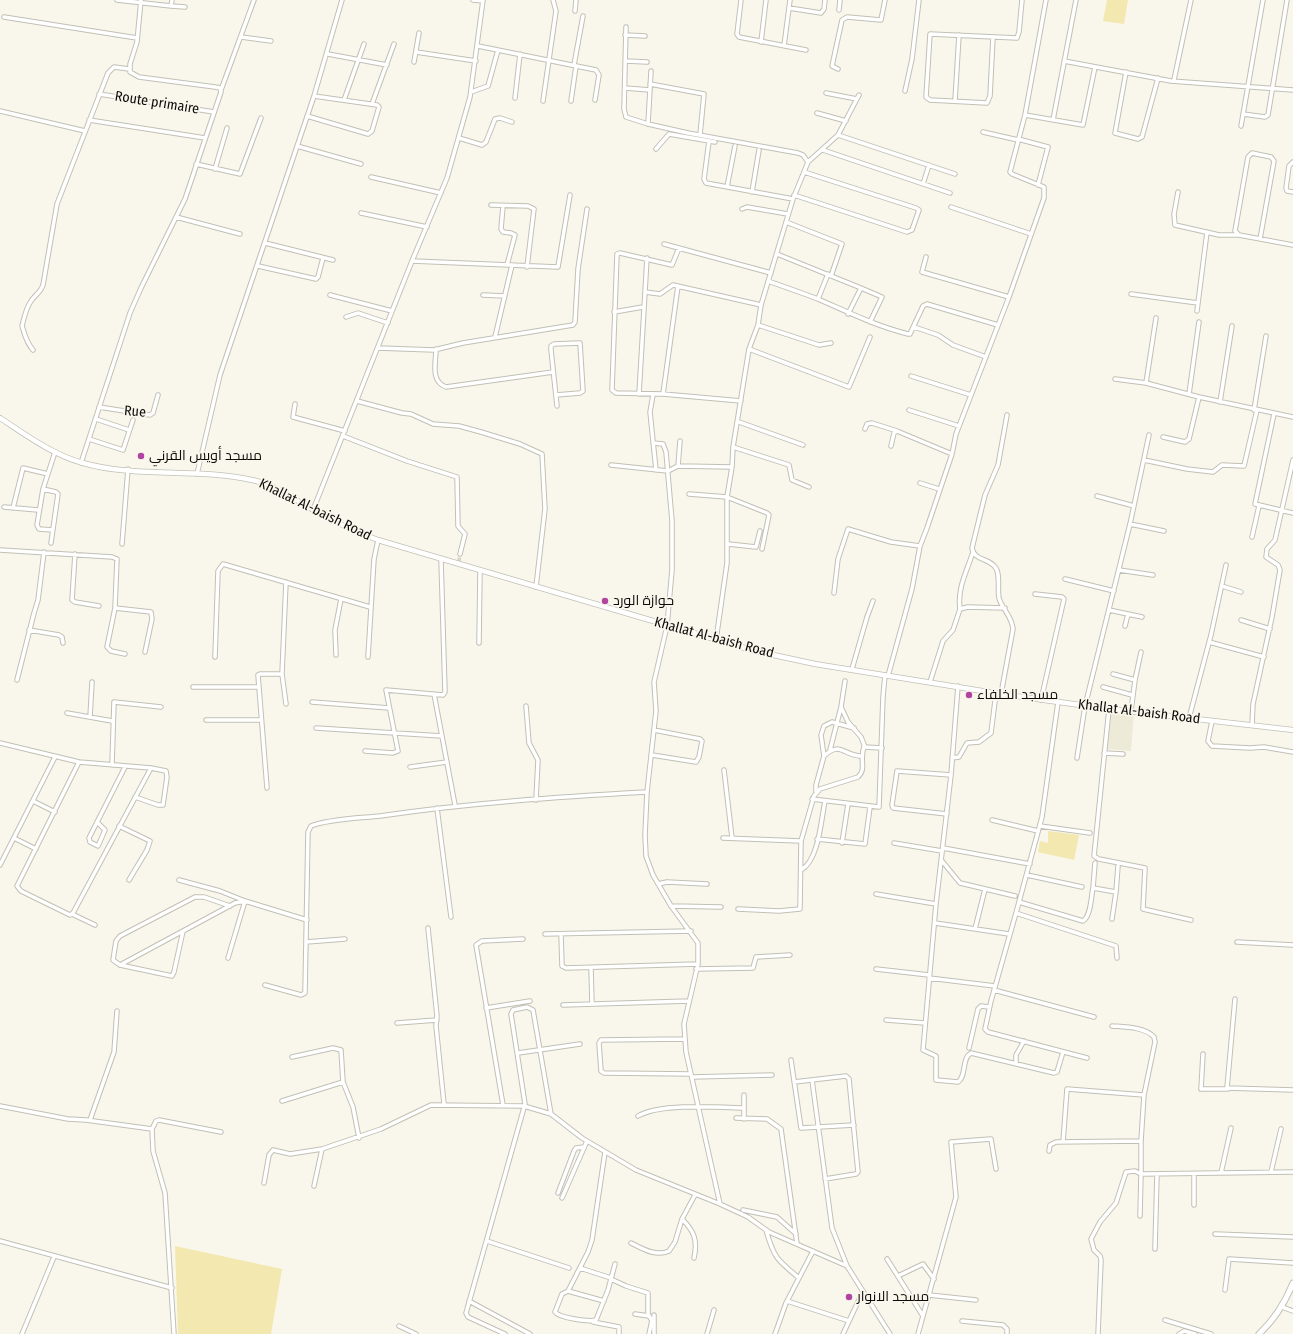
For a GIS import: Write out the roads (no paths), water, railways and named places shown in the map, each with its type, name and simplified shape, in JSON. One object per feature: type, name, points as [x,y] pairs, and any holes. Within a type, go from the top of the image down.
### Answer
[{"type":"main road","points":[[1259,1334],[1273,1320],[1282,1307],[1293,1283]]},
{"type":"street","points":[[117,0],[185,7]]},
{"type":"street","points":[[171,6],[172,0]]},
{"type":"street","points":[[81,463],[119,346],[140,288],[188,191],[221,90],[254,0]]},
{"type":"street","points":[[197,474],[220,375],[258,266],[328,54],[342,0]]},
{"type":"street","points":[[313,510],[412,261],[441,193],[459,138],[471,92],[483,1],[473,0]]},
{"type":"street","points":[[543,101],[556,11],[553,0]]},
{"type":"street","points":[[576,0],[576,11]]},
{"type":"street","points":[[741,0],[737,34],[739,37],[806,50]]},
{"type":"street","points":[[761,42],[766,0]]},
{"type":"street","points":[[784,46],[790,0]]},
{"type":"street","points":[[789,8],[823,12],[825,0]]},
{"type":"street","points":[[838,10],[840,0]]},
{"type":"street","points":[[838,69],[832,66],[842,20],[850,17],[881,20],[885,0]]},
{"type":"street","points":[[905,91],[912,59],[919,0]]},
{"type":"street","points":[[993,37],[989,101],[986,104],[930,100],[926,97],[929,36],[931,34],[1015,38],[1018,36],[1022,0]]},
{"type":"street","points":[[812,799],[878,808],[880,805],[883,697],[887,676],[912,589],[920,546],[928,528],[939,489],[952,454],[959,426],[1009,297],[1045,194],[1045,188],[1010,172],[1025,115],[1046,0]]},
{"type":"street","points":[[1053,120],[1076,0]]},
{"type":"street","points":[[1174,80],[1191,0]]},
{"type":"street","points":[[1242,126],[1263,0]]},
{"type":"street","points":[[1243,114],[1267,117],[1287,0]]},
{"type":"street","points":[[129,69],[137,38],[141,2]]},
{"type":"street","points":[[571,101],[583,16]]},
{"type":"street","points":[[4,17],[137,38]]},
{"type":"street","points":[[626,27],[625,115],[632,120],[648,124],[798,153],[803,155],[808,162]]},
{"type":"street","points":[[414,62],[419,33]]},
{"type":"street","points":[[626,35],[645,36]]},
{"type":"street","points":[[954,101],[959,35]]},
{"type":"street","points":[[241,37],[271,41]]},
{"type":"street","points":[[344,100],[364,44]]},
{"type":"street","points":[[372,104],[394,44]]},
{"type":"street","points":[[478,46],[575,65],[598,72],[595,100]]},
{"type":"street","points":[[471,92],[488,86],[498,50]]},
{"type":"street","points":[[416,52],[476,61]]},
{"type":"street","points":[[328,54],[387,65]]},
{"type":"street","points":[[515,98],[520,54]]},
{"type":"street","points":[[626,61],[647,62]]},
{"type":"street","points":[[1064,61],[1158,78],[1205,84],[1293,90]]},
{"type":"street","points":[[33,350],[26,342],[26,335],[22,326],[30,302],[35,294],[41,290],[43,285],[57,204],[99,94],[111,69],[114,67],[129,69],[134,75],[139,77],[216,87],[221,90]]},
{"type":"street","points":[[1025,115],[1080,126],[1084,124],[1095,67]]},
{"type":"street","points":[[648,124],[651,71]]},
{"type":"street","points":[[1126,72],[1115,132],[1138,139],[1142,138],[1158,78]]},
{"type":"street","points":[[650,84],[704,94],[700,135]]},
{"type":"street","points":[[625,88],[650,90]]},
{"type":"street","points":[[716,640],[724,587],[728,544],[727,497],[732,467],[733,447],[739,422],[749,349],[758,325],[761,305],[793,197],[808,162],[838,135],[858,97],[826,93]]},
{"type":"street","name":"Route primaire","points":[[99,94],[214,112]]},
{"type":"street","points":[[307,116],[370,134],[379,107],[378,105],[314,96]]},
{"type":"street","points":[[0,111],[85,132]]},
{"type":"street","points":[[817,112],[846,121]]},
{"type":"street","points":[[196,164],[240,174],[261,118]]},
{"type":"street","points":[[459,138],[482,145],[486,142],[494,119],[500,118],[512,122]]},
{"type":"street","points":[[89,120],[205,138]]},
{"type":"street","points":[[215,169],[227,128]]},
{"type":"street","points":[[983,132],[1048,147],[1038,185]]},
{"type":"street","points":[[656,149],[669,134],[715,142]]},
{"type":"street","points":[[838,135],[955,174]]},
{"type":"street","points":[[709,141],[704,181],[727,188],[793,197],[907,232],[912,230],[919,210],[916,208],[804,172]]},
{"type":"street","points":[[297,146],[361,164]]},
{"type":"street","points":[[727,188],[735,146]]},
{"type":"street","points":[[752,192],[759,150]]},
{"type":"street","points":[[823,150],[950,193]]},
{"type":"street","points":[[1239,235],[1235,230],[1248,157],[1252,153],[1271,157],[1274,161],[1260,239]]},
{"type":"street","points":[[1293,162],[1289,166],[1286,188],[1287,191],[1293,192]]},
{"type":"street","points":[[923,184],[929,165]]},
{"type":"street","points":[[371,177],[441,193]]},
{"type":"street","points":[[1178,192],[1174,214],[1175,225],[1228,236],[1239,235],[1293,245]]},
{"type":"street","points":[[412,261],[555,268],[559,265],[570,195]]},
{"type":"street","points":[[491,205],[528,206],[534,209],[527,267]]},
{"type":"street","points":[[503,206],[500,229],[503,232],[512,233],[515,235],[507,265]]},
{"type":"street","points":[[742,209],[747,207],[788,214]]},
{"type":"street","points":[[951,207],[1031,234]]},
{"type":"street","points":[[378,348],[436,349],[495,337],[574,324],[578,269],[587,209]]},
{"type":"street","points":[[361,214],[426,227]]},
{"type":"street","points":[[176,217],[240,234]]},
{"type":"street","points":[[786,222],[842,244],[830,275],[818,299]]},
{"type":"street","points":[[1197,311],[1207,232]]},
{"type":"street","points":[[265,243],[333,260]]},
{"type":"street","points":[[664,244],[771,273]]},
{"type":"street","points":[[679,248],[672,265],[647,258],[620,253],[617,254],[612,390],[616,393],[653,395],[663,394],[741,401]]},
{"type":"street","points":[[777,254],[882,297],[870,322]]},
{"type":"street","points":[[926,257],[922,272],[1009,297]]},
{"type":"street","points":[[258,266],[316,279],[324,258]]},
{"type":"street","points":[[639,394],[647,258]]},
{"type":"street","points":[[495,337],[512,266]]},
{"type":"street","points":[[768,281],[818,299],[848,314],[888,329],[909,334],[914,327],[923,306],[927,304],[998,325]]},
{"type":"street","points":[[644,292],[658,294],[664,292],[670,285],[761,305]]},
{"type":"street","points":[[663,394],[678,286]]},
{"type":"street","points":[[848,314],[861,288]]},
{"type":"street","points":[[1131,294],[1198,303]]},
{"type":"street","points":[[330,295],[392,311]]},
{"type":"street","points":[[483,295],[505,296]]},
{"type":"street","points":[[614,312],[643,307]]},
{"type":"street","points":[[346,317],[358,313],[388,323]]},
{"type":"street","points":[[1146,383],[1156,318]]},
{"type":"street","points":[[1189,394],[1199,322]]},
{"type":"street","points":[[758,325],[819,345],[830,343]]},
{"type":"street","points":[[1220,402],[1232,326]]},
{"type":"street","points":[[914,327],[938,336],[953,345],[986,357]]},
{"type":"street","points":[[1144,460],[1187,469],[1213,472],[1222,465],[1244,466],[1256,410],[1266,336]]},
{"type":"street","points":[[749,349],[850,387],[870,337]]},
{"type":"street","points":[[556,395],[580,393],[583,391],[580,343],[552,345],[553,372],[557,406]]},
{"type":"street","points":[[436,349],[435,376],[438,382],[446,386],[553,372]]},
{"type":"street","points":[[911,376],[971,395]]},
{"type":"street","points":[[1115,379],[1146,383],[1220,402],[1293,417]]},
{"type":"street","name":"Rue","points":[[99,407],[151,415],[158,395]]},
{"type":"street","points":[[653,395],[650,412],[656,470]]},
{"type":"street","points":[[1163,437],[1185,442],[1189,439],[1199,397]]},
{"type":"street","points":[[357,401],[411,414],[433,424],[459,426],[480,432],[520,444],[542,454],[545,509],[536,587]]},
{"type":"street","points":[[295,404],[293,417],[345,431]]},
{"type":"street","points":[[909,410],[959,426]]},
{"type":"street","points":[[1274,414],[1255,504],[1293,513]]},
{"type":"street","points":[[930,682],[943,641],[952,630],[960,609],[959,595],[968,563],[973,552],[973,540],[985,495],[998,465],[1007,415]]},
{"type":"street","name":"Khallat Al-baish Road","points":[[0,418],[55,452],[81,463],[128,469],[254,480],[286,494],[313,510],[378,540],[441,560],[458,562],[480,571],[755,651],[887,676],[1041,700],[1293,730]]},
{"type":"street","name":"Rue","points":[[96,419],[130,430]]},
{"type":"street","name":"Rue","points":[[89,439],[122,450],[133,420]]},
{"type":"street","points":[[739,422],[803,445]]},
{"type":"street","points":[[865,429],[870,423],[897,431],[952,454]]},
{"type":"street","points":[[891,446],[894,433],[897,431]]},
{"type":"street","points":[[1077,758],[1085,706],[1130,524],[1149,435]]},
{"type":"street","points":[[343,436],[408,461],[457,477],[459,481],[458,526],[465,534],[460,554]]},
{"type":"street","points":[[678,466],[680,441]]},
{"type":"street","points":[[653,443],[663,444],[665,448],[673,546],[667,626],[655,673],[654,730],[647,792],[646,856],[649,867],[671,906],[698,942],[698,964],[684,1024],[684,1039],[720,1204]]},
{"type":"street","points":[[733,447],[789,465],[792,480],[809,487]]},
{"type":"street","points":[[53,530],[38,528],[38,510],[55,452]]},
{"type":"street","points":[[1252,725],[1253,704],[1270,629],[1280,570],[1278,565],[1266,557],[1266,552],[1275,540],[1293,460]]},
{"type":"street","points":[[611,465],[668,471],[678,466],[732,467]]},
{"type":"street","points":[[13,508],[24,468],[48,474]]},
{"type":"street","points":[[122,544],[128,469]]},
{"type":"street","points":[[920,483],[939,489]]},
{"type":"street","points":[[43,489],[56,492],[58,494],[51,543]]},
{"type":"street","points":[[689,494],[727,497],[768,514],[762,549]]},
{"type":"street","points":[[1097,496],[1134,506]]},
{"type":"street","points":[[1252,537],[1259,506]]},
{"type":"street","points":[[4,507],[38,510]]},
{"type":"street","points":[[1130,524],[1164,531]]},
{"type":"street","points":[[834,593],[838,559],[848,529],[892,542],[920,546]]},
{"type":"street","points":[[728,544],[756,547],[760,531]]},
{"type":"street","points":[[368,656],[374,559],[378,540]]},
{"type":"street","points":[[0,550],[75,554],[112,557],[117,559],[115,608],[107,647],[111,651],[126,654]]},
{"type":"street","points":[[17,680],[38,600],[44,552]]},
{"type":"street","points":[[952,758],[960,757],[967,743],[979,742],[991,733],[995,701],[1001,694],[1013,629],[999,597],[997,569],[993,564],[979,559],[973,552]]},
{"type":"street","points":[[75,554],[72,600],[75,602],[99,606]]},
{"type":"street","points":[[365,751],[396,753],[398,749],[385,692],[387,689],[434,694],[443,694],[446,692],[441,560]]},
{"type":"street","points":[[215,657],[219,567],[227,564],[370,607]]},
{"type":"street","points":[[1189,718],[1209,642],[1226,565]]},
{"type":"street","points":[[1119,570],[1153,575]]},
{"type":"street","points":[[479,643],[480,571]]},
{"type":"street","points":[[1065,579],[1114,591]]},
{"type":"street","points":[[286,582],[282,674],[286,704]]},
{"type":"street","points":[[1222,586],[1241,592]]},
{"type":"street","points":[[1035,594],[1062,597],[1064,599],[1041,700]]},
{"type":"street","points":[[336,655],[336,623],[341,599]]},
{"type":"street","points":[[852,670],[866,617],[873,601]]},
{"type":"street","points":[[960,609],[968,607],[1005,608]]},
{"type":"street","points":[[115,608],[151,612],[152,619],[145,652]]},
{"type":"street","points":[[1109,610],[1142,617]]},
{"type":"street","points":[[1125,626],[1128,614]]},
{"type":"street","points":[[1241,620],[1270,629]]},
{"type":"street","points":[[29,630],[59,635],[62,638],[63,643]]},
{"type":"street","points":[[1209,642],[1264,656]]},
{"type":"street","points":[[1131,711],[1132,695],[1141,652]]},
{"type":"street","points":[[266,788],[258,674],[282,674]]},
{"type":"street","points":[[1113,674],[1135,680]]},
{"type":"street","points":[[830,750],[841,707],[844,681]]},
{"type":"street","points":[[90,717],[92,682]]},
{"type":"street","points":[[958,686],[951,775],[936,904],[923,1050],[935,1054],[936,1080],[960,1081],[967,1057],[970,1053],[1056,1073],[1063,1052]]},
{"type":"street","points":[[193,687],[259,687]]},
{"type":"street","points":[[1103,687],[1132,695]]},
{"type":"street","points":[[434,694],[455,805]]},
{"type":"street","points":[[112,765],[112,721],[114,701],[161,707]]},
{"type":"street","points":[[312,702],[389,708]]},
{"type":"street","points":[[1058,702],[1048,785],[1040,826],[994,988],[989,1007],[986,1031],[1088,1058]]},
{"type":"street","points":[[526,706],[529,743],[536,752],[538,760],[536,800]]},
{"type":"street","points":[[841,707],[848,722],[861,737],[865,747]]},
{"type":"street","points":[[1109,709],[1094,856],[1099,859],[1145,868],[1143,909],[1191,920]]},
{"type":"street","points":[[67,713],[112,721]]},
{"type":"street","points":[[206,720],[261,720]]},
{"type":"street","points":[[1212,721],[1208,741],[1212,746],[1250,748],[1264,747],[1293,752]]},
{"type":"street","points":[[738,909],[779,911],[800,910],[801,841],[812,799],[816,791],[816,785],[824,756],[821,735],[822,731],[829,722],[836,725],[854,728]]},
{"type":"street","points":[[316,728],[442,736]]},
{"type":"street","points":[[652,754],[696,762],[699,757],[702,741],[700,739],[654,730]]},
{"type":"street","points":[[0,744],[79,762],[151,768],[166,772],[163,804],[158,805],[135,797]]},
{"type":"street","points":[[865,747],[882,748]]},
{"type":"street","points":[[816,791],[858,777],[863,770],[860,756],[865,747]]},
{"type":"street","points":[[824,756],[830,750],[838,748],[860,756]]},
{"type":"street","points":[[1104,753],[1123,754]]},
{"type":"street","points":[[0,865],[55,757]]},
{"type":"street","points":[[79,762],[18,888],[68,914],[72,914],[95,925]]},
{"type":"street","points":[[410,767],[447,762]]},
{"type":"street","points":[[97,822],[105,830],[99,846],[88,841],[97,822],[125,767]]},
{"type":"street","points":[[72,914],[151,768]]},
{"type":"street","points":[[724,770],[732,838]]},
{"type":"street","points":[[947,814],[894,808],[892,806],[897,771],[951,775]]},
{"type":"street","points":[[265,985],[304,994],[308,832],[311,826],[455,805],[536,800],[553,797],[647,792]]},
{"type":"street","points":[[33,801],[55,812]]},
{"type":"street","points":[[801,870],[806,867],[812,858],[825,801]]},
{"type":"street","points":[[842,843],[848,804]]},
{"type":"street","points":[[817,839],[842,843],[865,844],[870,807]]},
{"type":"street","points":[[437,808],[451,917]]},
{"type":"street","points":[[992,820],[1038,831]]},
{"type":"street","points":[[119,826],[150,841],[147,850],[128,880]]},
{"type":"street","points":[[1040,826],[1090,833]]},
{"type":"street","points":[[14,838],[36,849]]},
{"type":"street","points":[[723,838],[801,841]]},
{"type":"street","points":[[894,843],[942,849],[1030,864]]},
{"type":"street","points":[[942,861],[960,883],[1014,896]]},
{"type":"street","points":[[1019,902],[1083,921],[1088,913],[1093,888],[1095,863]]},
{"type":"street","points":[[1112,919],[1118,866]]},
{"type":"street","points":[[1027,875],[1082,887]]},
{"type":"street","points":[[179,880],[214,889],[245,901],[307,920]]},
{"type":"street","points":[[658,884],[667,882],[707,884]]},
{"type":"street","points":[[1093,888],[1116,892]]},
{"type":"street","points":[[975,928],[985,889]]},
{"type":"street","points":[[876,894],[936,904]]},
{"type":"street","points":[[183,931],[172,976],[120,965],[114,962],[112,957],[116,941],[120,936],[197,897],[230,906]]},
{"type":"street","points":[[120,965],[230,906],[245,901]]},
{"type":"street","points":[[228,958],[245,901]]},
{"type":"street","points":[[671,906],[721,907]]},
{"type":"street","points":[[1016,913],[1116,946],[1117,958]]},
{"type":"street","points":[[935,923],[1009,934]]},
{"type":"street","points":[[428,928],[444,1104]]},
{"type":"street","points":[[544,934],[691,932]]},
{"type":"street","points":[[561,934],[564,968],[698,964]]},
{"type":"street","points":[[306,942],[345,939]]},
{"type":"street","points":[[503,1105],[476,943],[482,941],[524,939]]},
{"type":"street","points":[[1237,942],[1293,945]]},
{"type":"street","points":[[696,969],[753,968],[756,957],[790,955]]},
{"type":"street","points":[[591,968],[592,1004]]},
{"type":"street","points":[[876,969],[994,988],[1094,1018]]},
{"type":"street","points":[[1228,1089],[1235,999]]},
{"type":"street","points":[[486,1008],[530,1001]]},
{"type":"street","points":[[563,1005],[689,1001]]},
{"type":"street","points":[[969,1048],[978,1009],[981,1006],[989,1007]]},
{"type":"street","points":[[505,1334],[466,1315],[525,1102],[511,1013],[513,1010],[527,1007],[533,1010],[550,1114]]},
{"type":"street","points":[[90,1120],[114,1052],[117,1011]]},
{"type":"street","points":[[397,1023],[437,1020]]},
{"type":"street","points":[[886,1020],[926,1023]]},
{"type":"street","points":[[1112,1026],[1139,1030],[1154,1037],[1144,1095],[1141,1141],[1140,1216]]},
{"type":"street","points":[[684,1039],[601,1040],[599,1043],[601,1071],[604,1073],[772,1075]]},
{"type":"street","points":[[1016,1064],[1016,1055],[1024,1041]]},
{"type":"street","points":[[518,1053],[540,1048],[580,1044]]},
{"type":"street","points":[[292,1057],[333,1048],[338,1048],[342,1052],[343,1082],[353,1107],[359,1138]]},
{"type":"street","points":[[1203,1054],[1201,1089],[1293,1090]]},
{"type":"street","points":[[791,1060],[800,1126],[803,1128],[818,1128],[854,1125]]},
{"type":"street","points":[[794,1082],[848,1077],[858,1160],[857,1173],[825,1179]]},
{"type":"street","points":[[812,1080],[832,1228],[847,1266],[890,1334]]},
{"type":"street","points":[[282,1101],[343,1082]]},
{"type":"street","points":[[1063,1142],[1067,1089],[1144,1095]]},
{"type":"street","points":[[744,1095],[744,1118]]},
{"type":"street","points":[[264,1183],[269,1155],[273,1150],[290,1154],[322,1150],[389,1126],[426,1107],[444,1104],[524,1106],[550,1114],[587,1141],[636,1170],[720,1204],[748,1217],[766,1230],[847,1266]]},
{"type":"street","points":[[0,1106],[68,1119],[90,1120],[152,1129]]},
{"type":"street","points":[[638,1116],[656,1110],[698,1107],[744,1108]]},
{"type":"street","points":[[736,1118],[767,1119],[781,1130],[797,1244]]},
{"type":"street","points":[[174,1334],[164,1189],[154,1160],[152,1129],[156,1121],[159,1120],[221,1132]]},
{"type":"street","points":[[1221,1173],[1231,1128]]},
{"type":"street","points":[[1271,1172],[1281,1129]]},
{"type":"street","points":[[918,1334],[956,1197],[951,1142],[991,1139],[996,1169]]},
{"type":"street","points":[[562,1198],[587,1141]]},
{"type":"street","points":[[1049,1151],[1052,1143],[1141,1141]]},
{"type":"street","points":[[558,1193],[574,1151],[576,1148],[584,1147]]},
{"type":"street","points":[[314,1186],[322,1150]]},
{"type":"street","points":[[605,1152],[592,1240],[588,1252],[568,1291],[561,1295],[556,1314],[619,1327],[618,1334]]},
{"type":"street","points":[[1098,1334],[1101,1260],[1100,1256],[1094,1250],[1091,1239],[1100,1222],[1116,1203],[1125,1174],[1130,1171],[1141,1174],[1293,1172]]},
{"type":"street","points":[[1155,1249],[1157,1174]]},
{"type":"street","points":[[1194,1174],[1194,1205]]},
{"type":"street","points":[[631,1243],[651,1252],[661,1254],[669,1251],[675,1242],[682,1219],[695,1195]]},
{"type":"street","points":[[743,1210],[777,1217],[796,1234]]},
{"type":"street","points":[[682,1219],[694,1233],[696,1245],[694,1258]]},
{"type":"street","points":[[766,1230],[772,1252],[783,1265],[799,1278]]},
{"type":"street","points":[[1215,1234],[1293,1237]]},
{"type":"street","points":[[0,1241],[54,1257],[172,1288]]},
{"type":"street","points":[[487,1241],[569,1268]]},
{"type":"street","points":[[775,1334],[787,1301],[813,1251]]},
{"type":"street","points":[[22,1334],[54,1257]]},
{"type":"street","points":[[887,1259],[923,1316]]},
{"type":"street","points":[[1225,1290],[1229,1259],[1293,1263]]},
{"type":"street","points":[[590,1321],[596,1320],[615,1264]]},
{"type":"street","points":[[898,1276],[923,1264],[934,1279]]},
{"type":"street","points":[[580,1268],[648,1293],[649,1316],[653,1322],[654,1334]]},
{"type":"street","points":[[568,1291],[604,1300]]},
{"type":"street","points":[[843,1334],[863,1291]]},
{"type":"street","points":[[929,1295],[976,1300]]},
{"type":"street","points":[[469,1301],[530,1334]]},
{"type":"street","points":[[787,1301],[849,1321]]},
{"type":"street","points":[[1282,1307],[1293,1311]]},
{"type":"street","points":[[707,1334],[714,1310]]},
{"type":"street","points":[[635,1314],[649,1316]]},
{"type":"street","points":[[649,1334],[654,1315]]},
{"type":"street","points":[[1165,1320],[1211,1334]]},
{"type":"street","points":[[962,1321],[1003,1325],[1007,1329],[1007,1334]]},
{"type":"street","points":[[399,1326],[416,1334]]},
{"type":"street","points":[[1180,1334],[1184,1331],[1195,1334]]},
{"type":"tunnel","points":[[459,561],[460,554]]},
{"type":"place","name":"مسجد أويس القرني","points":[[141,456]]},
{"type":"place","name":"حوازة الورد","points":[[605,601]]},
{"type":"place","name":"مسجد الخلفاء","points":[[969,695]]},
{"type":"place","name":"مسجد الانوار","points":[[849,1297]]}]
